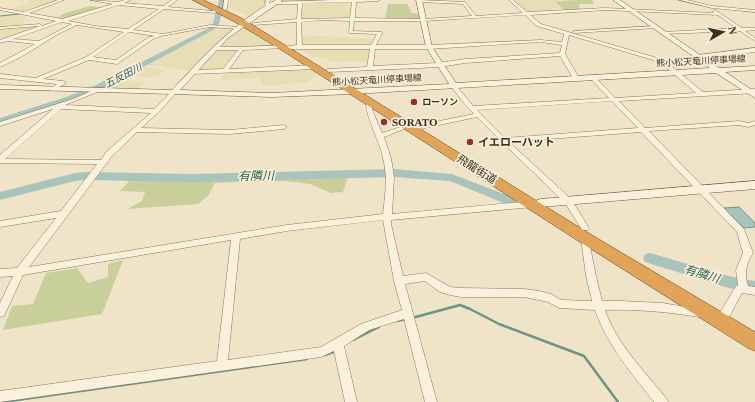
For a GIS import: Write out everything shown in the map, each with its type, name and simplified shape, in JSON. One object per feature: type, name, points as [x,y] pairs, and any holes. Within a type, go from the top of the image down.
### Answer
[{"type":"highway","name":"飛龍街道","points":[[197,0],[221,7]]},
{"type":"highway","name":"飛龍街道","points":[[206,0],[221,7],[246,24],[291,47],[361,95],[414,126],[585,233],[755,342]]},
{"type":"highway","name":"飛龍街道","points":[[585,233],[755,331]]},
{"type":"street","points":[[22,14],[62,0]]},
{"type":"street","points":[[92,0],[120,4],[215,12],[221,7]]},
{"type":"street","points":[[0,42],[60,21],[120,4],[129,0]]},
{"type":"street","points":[[38,79],[88,58],[175,0]]},
{"type":"street","points":[[0,314],[20,272],[116,147],[157,110],[216,48],[270,3],[280,0]]},
{"type":"street","points":[[270,3],[378,0]]},
{"type":"street","points":[[475,17],[464,3],[420,0],[429,47],[460,95],[503,140],[568,201],[585,233],[589,271],[599,306],[612,337],[662,402]]},
{"type":"street","points":[[511,0],[539,25],[662,61],[700,94]]},
{"type":"street","points":[[616,0],[753,93]]},
{"type":"street","points":[[682,0],[707,6],[755,11]]},
{"type":"street","points":[[698,0],[755,40]]},
{"type":"street","points":[[354,1],[351,32],[380,33],[373,47],[370,68]]},
{"type":"street","points":[[291,47],[299,21],[300,3]]},
{"type":"street","points":[[0,9],[76,24],[127,32],[163,35]]},
{"type":"street","points":[[88,58],[117,62],[151,38],[212,26],[352,19],[424,20],[605,9],[718,14]]},
{"type":"street","points":[[0,28],[51,24]]},
{"type":"street","points":[[0,65],[11,60],[60,30],[76,24]]},
{"type":"street","points":[[567,33],[654,27]]},
{"type":"street","points":[[663,33],[755,29]]},
{"type":"street","points":[[567,33],[562,54],[576,78]]},
{"type":"street","points":[[7,39],[40,43]]},
{"type":"street","points":[[216,48],[429,47],[541,41],[564,44]]},
{"type":"street","points":[[224,71],[242,49]]},
{"type":"street","points":[[698,57],[755,50]]},
{"type":"street","points":[[193,72],[370,68],[562,54]]},
{"type":"street","name":"熊小松天竜川停車場線","points":[[0,87],[173,93],[361,95],[454,86],[676,72],[753,69]]},
{"type":"street","points":[[0,76],[38,79],[62,83],[53,89]]},
{"type":"street","points":[[592,77],[741,230],[748,253],[741,266],[742,285],[725,314]]},
{"type":"street","points":[[0,124],[76,100],[96,90]]},
{"type":"street","points":[[473,108],[700,94],[753,93]]},
{"type":"street","points":[[361,95],[369,109],[385,148],[389,173],[387,224],[399,281],[431,402]]},
{"type":"street","points":[[0,160],[59,106],[157,110]]},
{"type":"street","points":[[380,136],[414,126],[479,115]]},
{"type":"street","points":[[503,140],[739,123],[748,126],[755,124]]},
{"type":"street","points":[[136,130],[230,132],[284,127]]},
{"type":"street","points":[[0,160],[103,162]]},
{"type":"street","points":[[0,273],[20,272],[295,227],[537,203],[755,185]]},
{"type":"street","points":[[0,224],[64,214]]},
{"type":"street","points":[[222,366],[236,237]]},
{"type":"street","points":[[399,281],[426,277],[450,292],[526,294],[547,296],[556,300],[559,304],[662,307],[710,314]]},
{"type":"street","points":[[742,285],[755,291]]},
{"type":"street","points":[[0,397],[321,352],[339,348],[365,327],[382,320],[409,317]]},
{"type":"street","points":[[339,348],[351,402]]},
{"type":"shaded area","points":[[25,0],[62,0],[22,14],[6,11],[30,2]]},
{"type":"shaded area","points":[[230,0],[268,0],[269,6],[252,18],[229,7]]},
{"type":"shaded area","points":[[513,0],[573,0],[555,2],[562,8],[552,8],[555,12],[528,14]]},
{"type":"shaded area","points":[[352,2],[349,18],[300,20],[301,4]]},
{"type":"shaded area","points":[[18,15],[27,17],[20,26],[49,24],[8,38],[0,38],[0,16]]},
{"type":"shaded area","points":[[243,25],[278,47],[240,50],[223,70],[197,70],[236,30]]},
{"type":"shaded area","points":[[217,26],[234,29],[191,71],[147,65]]},
{"type":"shaded area","points":[[301,35],[373,39],[368,61],[332,62],[324,58],[314,57],[297,48]]},
{"type":"shaded area","points":[[145,67],[166,70],[156,77],[148,78],[130,75]]},
{"type":"shaded area","points":[[313,68],[317,74],[308,82],[262,86],[260,78],[220,80],[226,72]]},
{"type":"shaded area","points":[[123,80],[146,82],[138,90],[102,89]]},
{"type":"green space","points":[[592,0],[594,4],[579,4],[580,10],[567,12],[555,2]]},
{"type":"green space","points":[[388,4],[407,4],[412,13],[420,14],[421,19],[385,19]]},
{"type":"green space","points":[[91,6],[105,8],[71,17],[55,18],[68,12]]},
{"type":"green space","points":[[348,177],[343,192],[331,193],[310,184],[284,181],[215,183],[208,196],[198,204],[127,209],[142,201],[145,192],[120,191],[131,179]]},
{"type":"green space","points":[[123,260],[102,314],[3,330],[12,306],[33,304],[46,273],[77,268],[88,283],[108,277],[108,264]]},
{"type":"water","points":[[739,207],[755,223],[755,227],[744,228],[724,208]]},
{"type":"waterway","name":"五反田川","points":[[0,121],[69,99],[99,87],[211,29],[216,24],[222,0]]},
{"type":"waterway","points":[[678,0],[700,5]]},
{"type":"waterway","points":[[744,11],[755,12]]},
{"type":"waterway","points":[[0,16],[20,14]]},
{"type":"waterway","name":"有隣川","points":[[0,196],[75,177],[86,176],[191,178],[394,173],[452,178],[510,201]]},
{"type":"waterway","name":"有隣川","points":[[650,258],[729,282],[755,287]]},
{"type":"waterway","points":[[412,318],[460,305],[470,309],[499,324],[584,356],[618,402]]},
{"type":"waterway","points":[[397,321],[406,319]]},
{"type":"waterway","points":[[353,340],[379,327]]},
{"type":"waterway","points":[[325,355],[336,351]]},
{"type":"waterway","points":[[3,402],[307,359]]},
{"type":"place","name":"ローソン","points":[[414,102]]},
{"type":"place","name":"SORATO","points":[[384,122]]},
{"type":"place","name":"イエローハット","points":[[470,142]]}]
